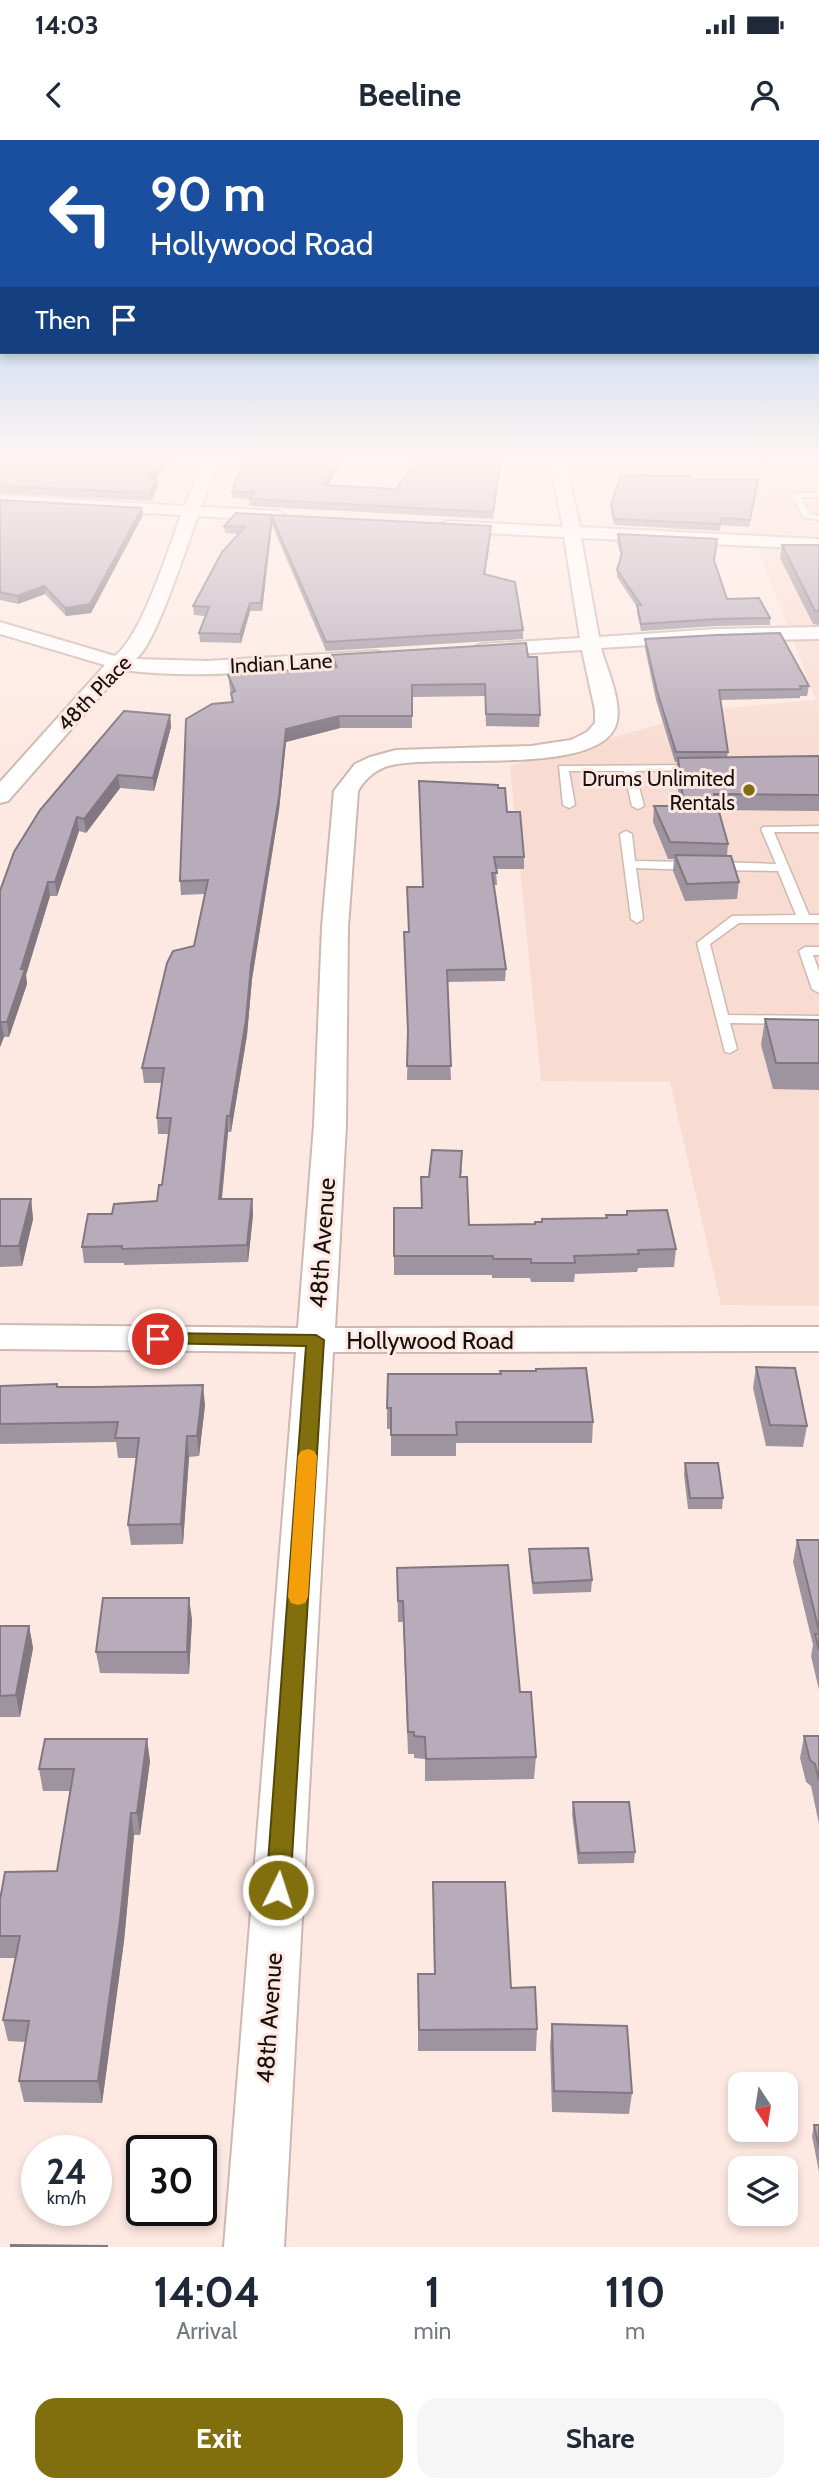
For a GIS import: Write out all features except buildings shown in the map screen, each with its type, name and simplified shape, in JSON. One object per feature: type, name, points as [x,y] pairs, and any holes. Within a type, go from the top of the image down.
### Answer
[{"type":"street","name":"48th Place","points":[[0,796],[118,663],[134,651],[174,556]]},
{"type":"street","name":"48th Avenue","points":[[254,2247],[330,1125],[335,927],[346,791],[355,773],[385,759],[406,755],[548,750],[585,742],[597,736],[606,721],[590,644],[577,556]]},
{"type":"street","name":"Indian Lane","points":[[0,628],[118,663],[156,667],[206,667],[398,656]]},
{"type":"street","points":[[467,651],[727,635],[819,633]]},
{"type":"street","points":[[0,758],[30,760]]},
{"type":"street","name":"Hollywood Road","points":[[0,1337],[316,1340],[819,1339]]},
{"type":"lane","points":[[569,805],[563,768],[710,768]]},
{"type":"lane","points":[[629,768],[638,806]]},
{"type":"lane","points":[[804,919],[767,829],[819,829]]},
{"type":"lane","points":[[626,834],[637,919]]},
{"type":"lane","points":[[630,864],[783,868]]},
{"type":"lane","points":[[730,1049],[703,943],[736,919],[819,919]]},
{"type":"lane","points":[[819,951],[805,950],[819,989]]},
{"type":"lane","points":[[722,1019],[819,1020]]},
{"type":"shaded area","points":[[761,556],[819,556],[819,626],[787,625]]},
{"type":"shaded area","points":[[791,635],[819,637],[819,1306],[721,1305],[670,1082],[541,1081],[510,766],[715,709],[816,700]]},
{"type":"slow traffic","points":[[298,1597],[308,1456]]},
{"type":"place","name":"Drums Unlimited Rentals","points":[[749,790]]},
{"type":"route","points":[[158,1339],[316,1340],[278,1890]]}]
